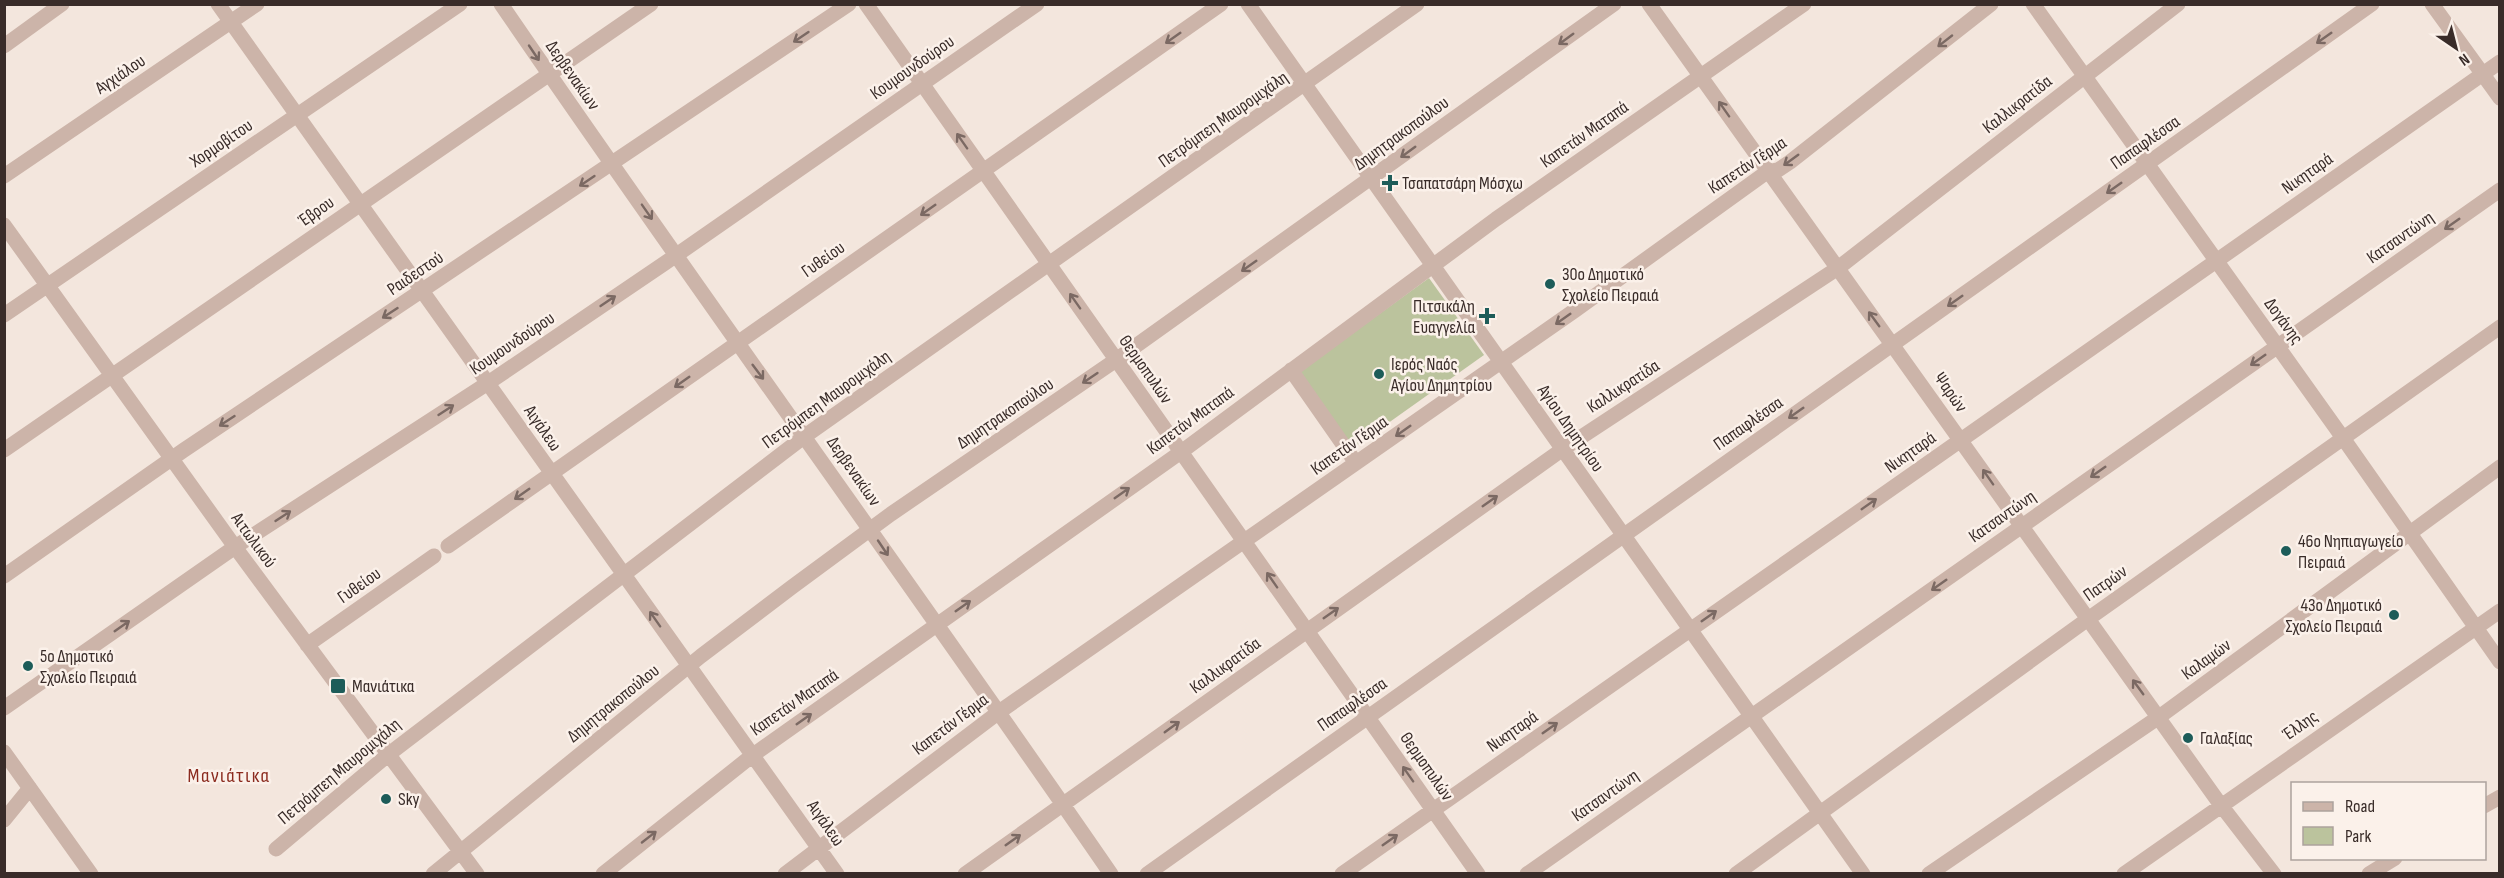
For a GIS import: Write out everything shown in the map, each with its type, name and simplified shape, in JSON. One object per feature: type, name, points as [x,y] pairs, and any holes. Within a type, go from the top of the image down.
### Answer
[{"type":"street","points":[[4,46],[62,4]]},
{"type":"street","name":"Αιγάλεω","points":[[219,4],[837,873]]},
{"type":"street","name":"Αγχιάλου","points":[[4,176],[257,4]]},
{"type":"street","name":"Χορμοβίτου","points":[[4,315],[460,4]]},
{"type":"street","name":"Δερβενακίων","points":[[501,4],[677,254],[737,344],[871,529],[936,626],[1111,873]]},
{"type":"street","name":"Έβρου","points":[[4,450],[651,4]]},
{"type":"street","name":"Ραιδεστού","points":[[4,576],[172,459],[849,4]]},
{"type":"street","name":"Θερμοπυλών","points":[[866,4],[1478,873]]},
{"type":"street","name":"Κουμουνδούρου","points":[[4,708],[235,547],[488,383],[1037,4]]},
{"type":"street","name":"Γυθείου","points":[[448,546],[1221,4]]},
{"type":"street","name":"Αγίου Δημητρίου","points":[[1248,4],[1863,873]]},
{"type":"street","name":"Πετρόμπεη Μαυρομιχάλη","points":[[276,849],[389,754],[805,436],[1306,85],[1417,4]]},
{"type":"street","name":"Δημητρακοπούλου","points":[[433,873],[689,666],[871,529],[1116,360],[1614,4]]},
{"type":"street","name":"Ψαρών","points":[[1649,4],[2220,804],[2274,873]]},
{"type":"street","name":"Καπετάν Ματαπά","points":[[603,873],[753,755],[1181,452],[1432,265],[1804,4]]},
{"type":"street","name":"Καπετάν Γέρμα","points":[[785,873],[999,712],[1501,362],[1767,172],[1778,170],[1790,162],[1991,4]]},
{"type":"street","name":"Δογάνης","points":[[2033,4],[2278,346],[2499,662]]},
{"type":"street","name":"Καλλικρατίδα","points":[[965,873],[1563,449],[1838,268],[2178,4]]},
{"type":"street","name":"Παπαφλέσσα","points":[[1147,873],[2372,4]]},
{"type":"street","points":[[2432,4],[2499,98]]},
{"type":"street","name":"Νικηταρά","points":[[1342,873],[2499,62]]},
{"type":"street","name":"Κατσαντώνη","points":[[1527,873],[2499,190]]},
{"type":"street","name":"Αιτωλικού","points":[[4,225],[235,547],[477,873]]},
{"type":"street","name":"Πατρών","points":[[1736,873],[2499,327]]},
{"type":"street","points":[[1290,370],[1356,463]]},
{"type":"street","name":"Καλαμών","points":[[1929,873],[2159,717],[2499,467]]},
{"type":"street","name":"Γυθείου","points":[[307,645],[434,556]]},
{"type":"street","name":"Έλλης","points":[[2124,873],[2499,611]]},
{"type":"street","points":[[4,752],[91,873]]},
{"type":"street","points":[[4,820],[30,788]]},
{"type":"street","points":[[2486,805],[2499,797]]},
{"type":"street","points":[[2370,873],[2392,860]]},
{"type":"green space","points":[[1429,278],[1484,355],[1353,448],[1299,372]]},
{"type":"place","name":"Τσαπατσάρη Μόσχω","points":[[1390,183]]},
{"type":"place","name":"30ο Δημοτικό Σχολείο Πειραιά","points":[[1550,284]]},
{"type":"place","name":"Πιτσικάλη Ευαγγελία","points":[[1487,316]]},
{"type":"place","name":"Ιερός Ναός Αγίου Δημητρίου","points":[[1379,374]]},
{"type":"place","name":"46ο Νηπιαγωγείο Πειραιά","points":[[2286,551]]},
{"type":"place","name":"43ο Δημοτικό Σχολείο Πειραιά","points":[[2394,615]]},
{"type":"place","name":"5ο Δημοτικό Σχολείο Πειραιά","points":[[28,666]]},
{"type":"place","name":"Μανιάτικα","points":[[338,686]]},
{"type":"place","name":"Γαλαξίας","points":[[2188,738]]},
{"type":"place","name":"Sky","points":[[386,799]]},
{"type":"district","name":"Μανιάτικα","points":[[229,775]]}]
